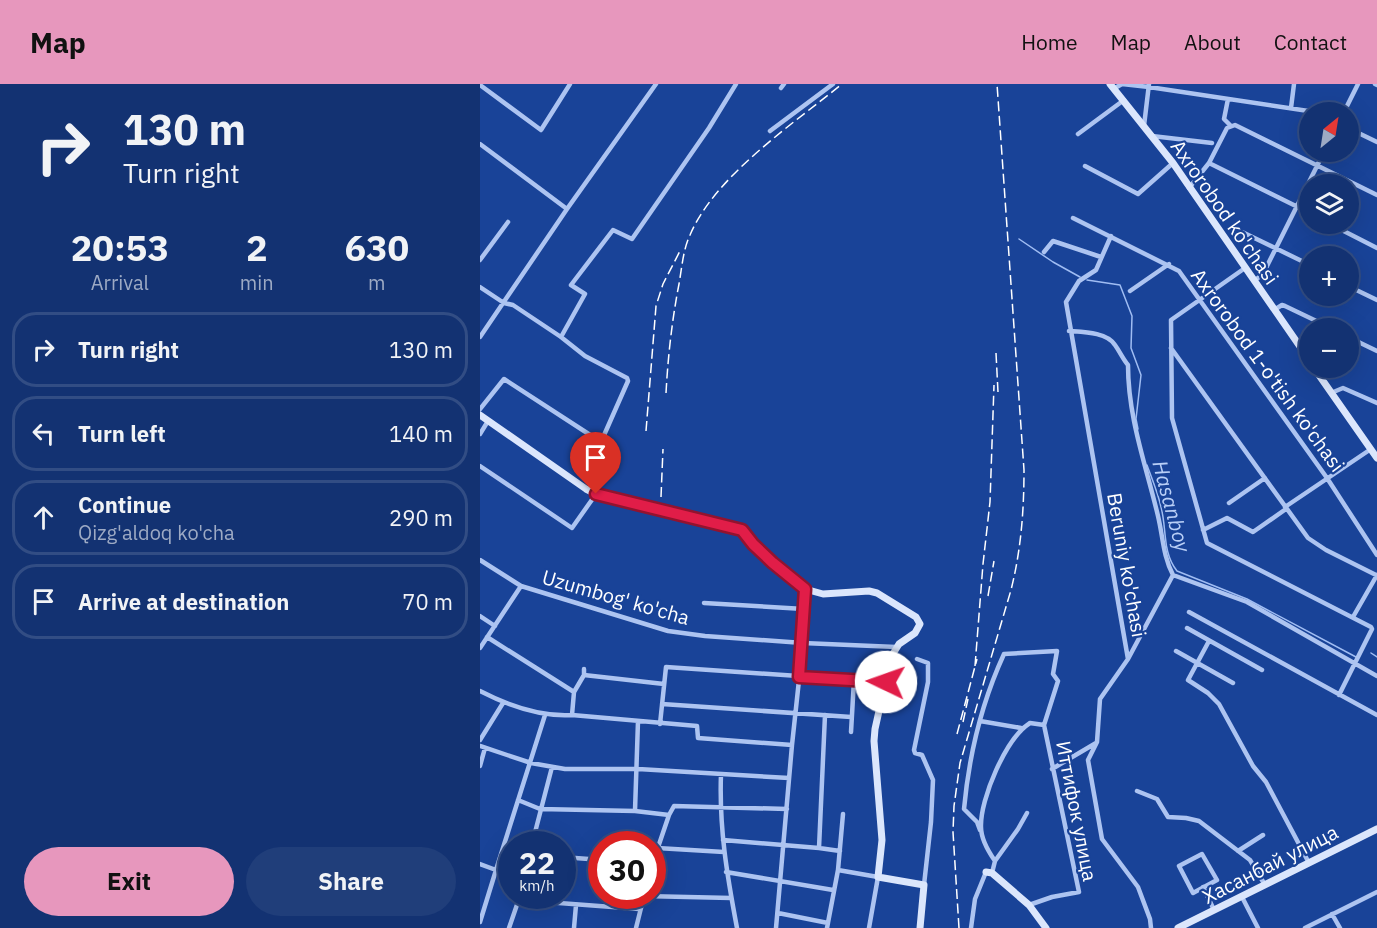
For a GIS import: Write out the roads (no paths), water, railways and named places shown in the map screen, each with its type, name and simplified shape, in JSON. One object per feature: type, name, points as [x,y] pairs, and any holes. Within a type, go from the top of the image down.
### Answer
[{"type":"street","points":[[480,86],[541,130],[570,84]]},
{"type":"street","points":[[480,337],[656,84]]},
{"type":"street","points":[[561,337],[585,294],[571,285],[613,230],[632,239],[709,128],[736,84]]},
{"type":"street","points":[[770,131],[833,84]]},
{"type":"street","points":[[1113,86],[1122,84],[1149,86],[1299,109]]},
{"type":"street","points":[[1291,108],[1294,84]]},
{"type":"street","points":[[1349,102],[1358,84]]},
{"type":"street","name":"Axrorobod ko'chasi","points":[[1113,86],[1173,164],[1299,345]]},
{"type":"street","points":[[1144,126],[1149,86]]},
{"type":"street","points":[[1228,99],[1224,119],[1230,125],[1235,125],[1377,195]]},
{"type":"street","points":[[1078,134],[1124,100]]},
{"type":"street","points":[[1189,188],[1209,163],[1230,125]]},
{"type":"street","points":[[1359,133],[1377,142]]},
{"type":"street","points":[[1152,136],[1212,143]]},
{"type":"street","points":[[480,144],[567,209]]},
{"type":"street","points":[[1254,280],[1263,274],[1319,162]]},
{"type":"street","points":[[1209,163],[1297,206]]},
{"type":"street","points":[[1085,166],[1138,195],[1173,164]]},
{"type":"street","name":"Axrorobod 1-o'tish ko'chasi","points":[[1073,218],[1179,271],[1328,478],[1377,555]]},
{"type":"street","points":[[480,260],[508,222]]},
{"type":"street","points":[[1242,232],[1299,260]]},
{"type":"street","points":[[1350,234],[1377,248]]},
{"type":"street","name":"Beruniy ko'chasi","points":[[1111,236],[1096,270],[1079,281],[1066,302],[1069,331],[1128,659],[1100,699],[1097,742],[1088,760],[1102,838],[1138,887],[1151,928]]},
{"type":"street","points":[[1044,252],[1053,241],[1101,257]]},
{"type":"street","points":[[1130,291],[1169,264]]},
{"type":"street","points":[[1245,268],[1171,320],[1172,418],[1208,543],[1353,617],[1372,630],[1339,695]]},
{"type":"street","points":[[480,287],[504,303],[513,305],[561,337],[581,354],[627,378],[628,381],[601,442],[504,379],[480,409]]},
{"type":"street","points":[[1359,291],[1377,300]]},
{"type":"street","points":[[1274,310],[1282,305],[1310,318]]},
{"type":"street","points":[[1069,331],[1092,333],[1112,341],[1128,365],[1128,388],[1133,421],[1159,518],[1165,561],[1173,575],[1247,602],[1377,676]]},
{"type":"street","points":[[1359,342],[1377,351]]},
{"type":"street","points":[[1171,348],[1285,508],[1314,543],[1377,575],[1353,617]]},
{"type":"street","points":[[1321,378],[1377,458]]},
{"type":"street","points":[[1331,393],[1343,388],[1377,403]]},
{"type":"street","points":[[480,415],[576,483],[596,494],[742,530],[773,563],[805,589],[823,594],[868,591],[880,594],[918,619],[919,627],[896,647],[889,664],[874,741],[882,840],[869,928]]},
{"type":"street","points":[[480,434],[488,421]]},
{"type":"street","points":[[1203,530],[1227,518],[1253,532],[1371,449]]},
{"type":"street","points":[[480,466],[572,528],[596,494]]},
{"type":"street","points":[[1229,503],[1265,478]]},
{"type":"street","name":"Uzumbog' ko'cha","points":[[480,560],[521,586],[668,631],[803,643],[896,647]]},
{"type":"street","points":[[1128,659],[1173,575]]},
{"type":"street","points":[[480,648],[521,586]]},
{"type":"street","points":[[777,928],[803,643],[805,589]]},
{"type":"street","points":[[704,603],[804,609]]},
{"type":"street","points":[[1189,612],[1377,715]]},
{"type":"street","points":[[480,616],[495,626]]},
{"type":"street","points":[[1187,628],[1262,670]]},
{"type":"street","points":[[487,638],[574,692]]},
{"type":"street","points":[[1209,641],[1188,680],[1208,693],[1219,704],[1253,766],[1266,782],[1309,863]]},
{"type":"street","name":"Иттифок улица","points":[[994,861],[987,850],[977,822],[964,809],[971,753],[980,721],[1004,654],[1057,651],[1053,674],[1058,681],[1044,725],[1079,892],[1052,897],[1029,905]]},
{"type":"street","points":[[1176,651],[1233,683]]},
{"type":"street","points":[[917,659],[928,664],[928,682],[914,750],[915,753],[922,755],[933,780],[920,928]]},
{"type":"street","points":[[660,723],[666,667],[886,682]]},
{"type":"street","points":[[572,715],[574,692],[584,672],[664,684]]},
{"type":"street","points":[[851,732],[850,717],[854,680]]},
{"type":"street","points":[[480,691],[503,703],[545,715],[572,715],[697,726],[698,738],[792,746]]},
{"type":"street","points":[[480,740],[503,703]]},
{"type":"street","points":[[662,704],[850,717]]},
{"type":"street","points":[[480,922],[545,715]]},
{"type":"street","points":[[819,848],[825,715]]},
{"type":"street","points":[[635,811],[638,721]]},
{"type":"street","name":"Иттифок улица","points":[[980,721],[1021,728],[1030,723],[1044,725]]},
{"type":"street","points":[[980,830],[987,792],[1006,752],[1021,728]]},
{"type":"street","points":[[1052,770],[1097,742]]},
{"type":"street","points":[[480,766],[483,747],[531,764],[552,767],[638,768],[789,778]]},
{"type":"street","points":[[535,831],[552,767]]},
{"type":"street","points":[[722,774],[720,806],[724,852],[737,928]]},
{"type":"street","points":[[1137,791],[1157,799],[1168,817],[1186,818],[1199,822],[1250,860],[1265,885]]},
{"type":"street","points":[[518,800],[540,809],[669,814]]},
{"type":"street","points":[[663,831],[674,806],[787,809]]},
{"type":"street","points":[[971,928],[975,899],[994,861],[1027,813]]},
{"type":"street","points":[[778,914],[827,926],[838,870],[843,814]]},
{"type":"street","name":"Хасанбай улица","points":[[1178,928],[1377,829]]},
{"type":"street","points":[[1238,851],[1263,836]]},
{"type":"street","points":[[723,840],[840,851]]},
{"type":"street","points":[[666,849],[724,852]]},
{"type":"street","points":[[1202,854],[1216,880],[1203,887],[1193,893],[1179,866],[1202,854]]},
{"type":"street","points":[[480,864],[496,870]]},
{"type":"street","points":[[838,870],[924,885]]},
{"type":"street","points":[[726,872],[833,890]]},
{"type":"street","points":[[989,873],[1029,905],[1046,928]]},
{"type":"street","points":[[1203,887],[1214,910]]},
{"type":"street","points":[[1305,928],[1376,894]]},
{"type":"street","points":[[666,897],[731,898]]},
{"type":"street","points":[[1242,897],[1258,928]]},
{"type":"street","points":[[576,905],[588,906]]},
{"type":"street","points":[[509,928],[515,909]]},
{"type":"street","points":[[574,928],[576,909]]},
{"type":"street","points":[[636,928],[639,909]]},
{"type":"street","points":[[1332,914],[1340,928]]},
{"type":"waterway","name":"Hasanboy","points":[[1019,239],[1080,277]]},
{"type":"waterway","name":"Hasanboy","points":[[1087,280],[1120,285],[1132,316],[1131,348],[1141,375],[1136,419],[1138,429]]},
{"type":"waterway","name":"Hasanboy","points":[[1147,465],[1160,502],[1169,556],[1177,571],[1247,599],[1356,657]]},
{"type":"waterway","name":"Hasanboy","points":[[1371,653],[1377,657]]},
{"type":"railway","points":[[666,393],[672,325],[683,259],[690,235],[702,213],[717,192],[757,152],[842,84]]},
{"type":"railway","points":[[959,928],[953,832],[960,763],[1011,590],[1020,545],[1023,500],[1024,470],[997,84]]},
{"type":"railway","points":[[646,431],[656,306],[663,284],[681,249]]},
{"type":"railway","points":[[996,353],[998,392]]},
{"type":"railway","points":[[975,666],[990,502],[994,385]]},
{"type":"railway","points":[[661,497],[663,449]]},
{"type":"railway","points":[[988,596],[994,561]]},
{"type":"railway","points":[[957,734],[977,659]]},
{"type":"railway","points":[[963,722],[968,699]]}]
